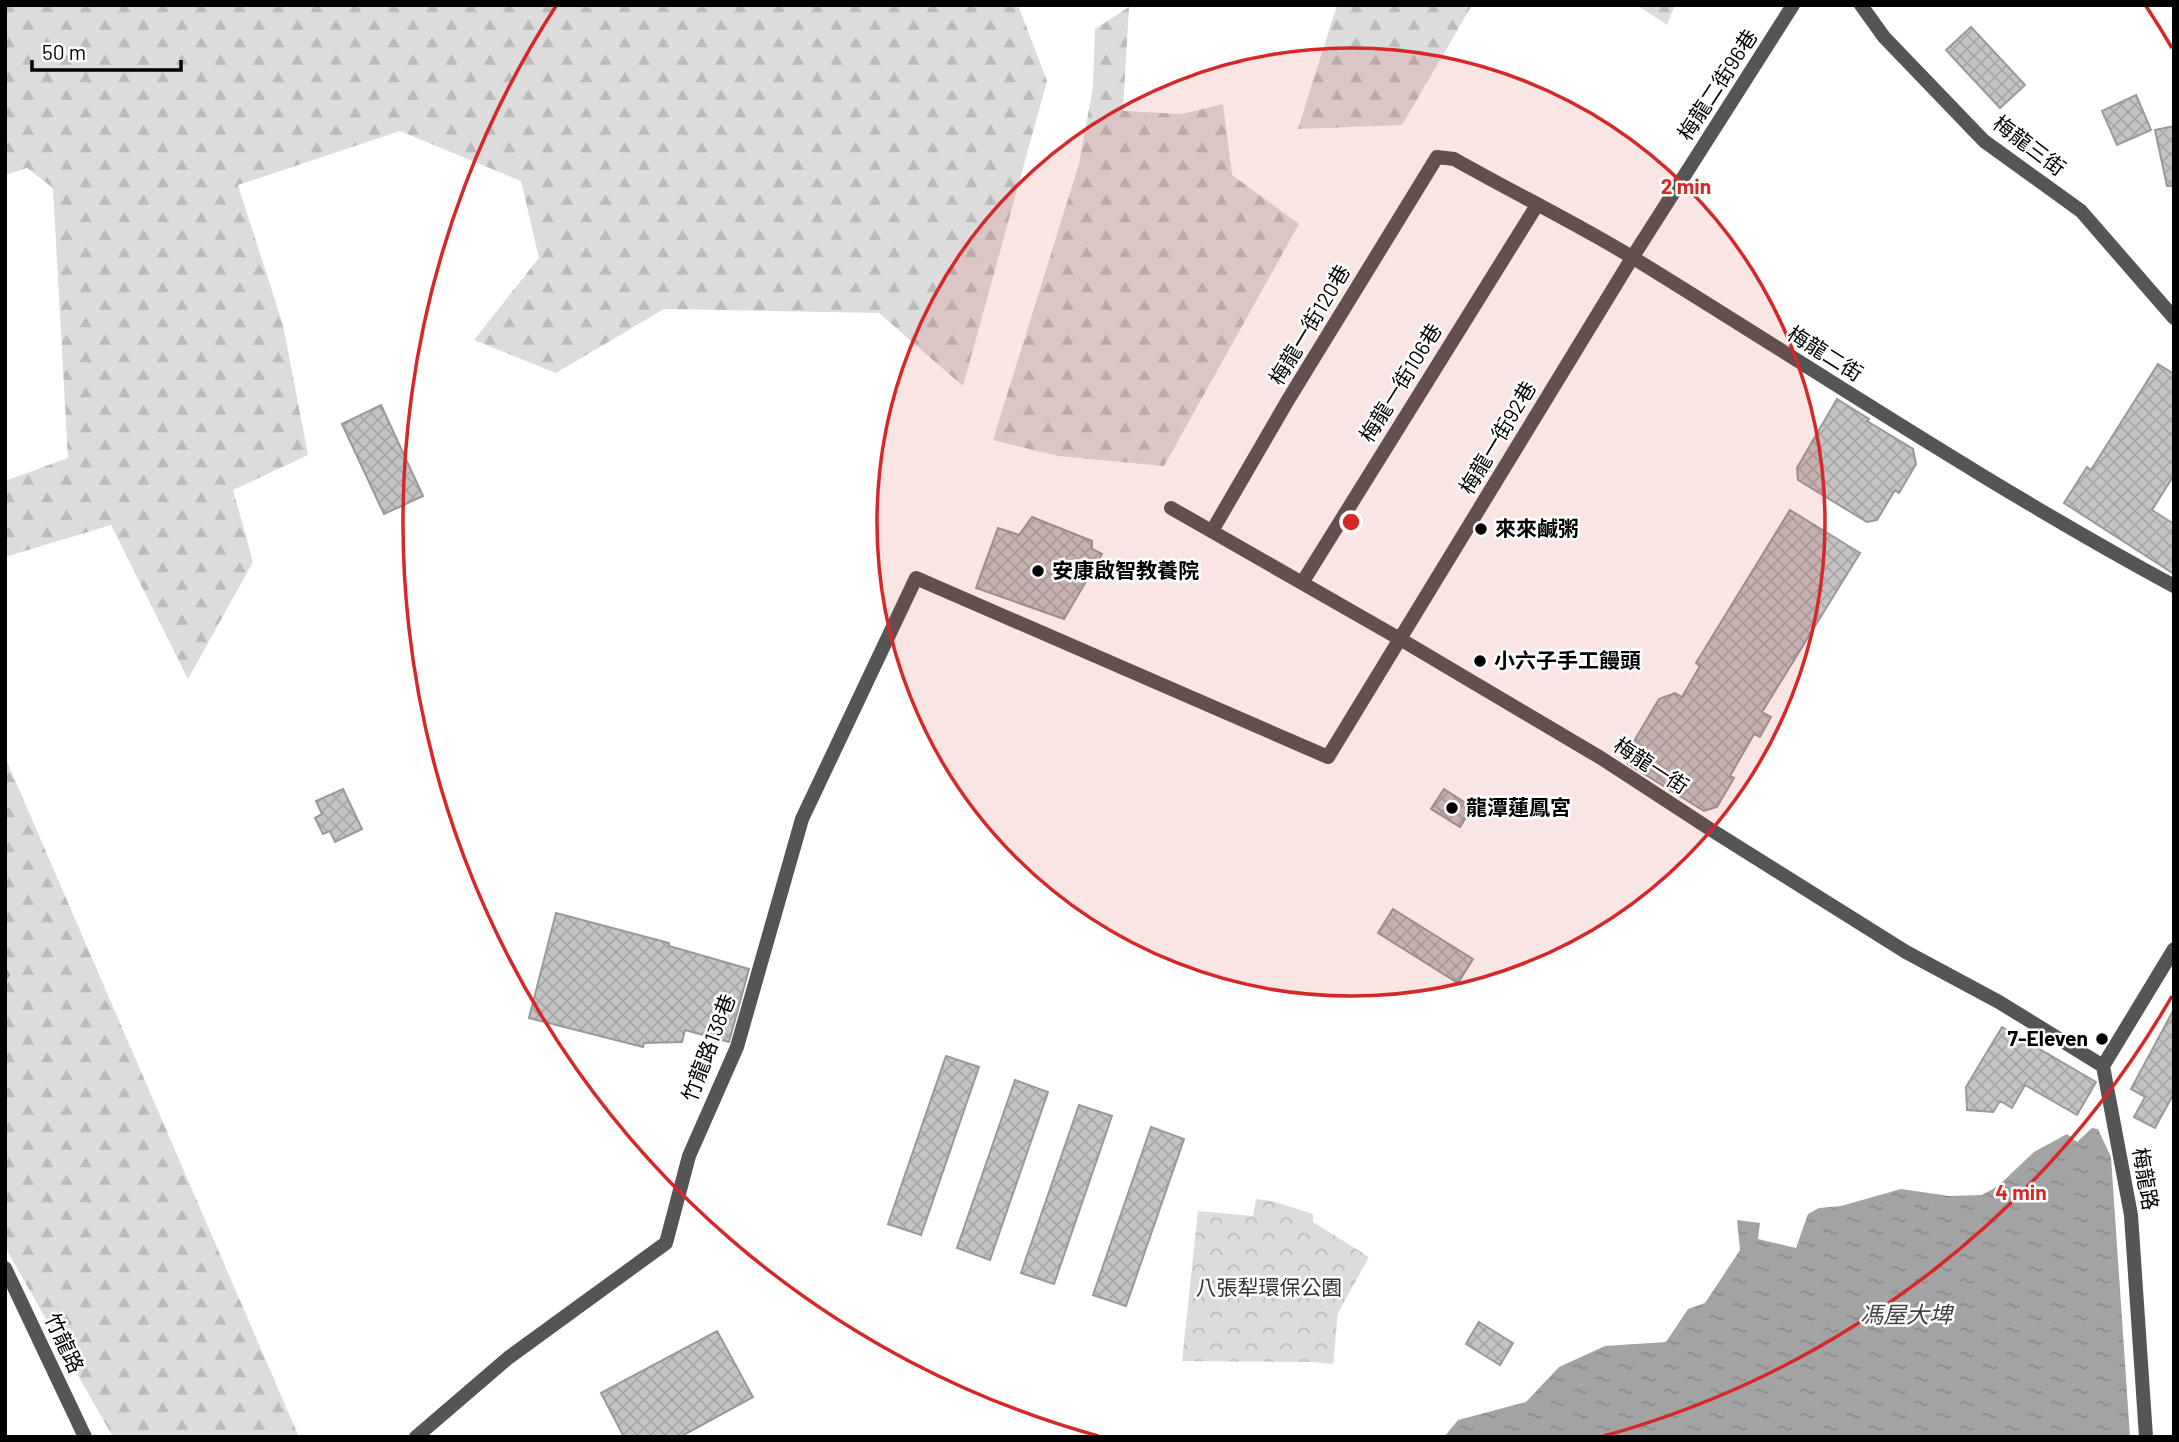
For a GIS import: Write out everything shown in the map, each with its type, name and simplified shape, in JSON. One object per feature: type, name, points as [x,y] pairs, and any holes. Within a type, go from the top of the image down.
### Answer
[{"type":"street","name":"梅龍二街96巷","points":[[1632,258],[1793,5]]},
{"type":"street","name":"梅龍三街","points":[[1861,5],[1885,37],[1984,141],[2081,211],[2174,318]]},
{"type":"street","name":"梅龍一街120巷","points":[[1212,531],[1437,157],[1454,159]]},
{"type":"street","name":"梅龍二街","points":[[1454,159],[1632,258],[1849,394],[2041,510],[2174,586]]},
{"type":"street","name":"梅龍一街106巷","points":[[1302,583],[1537,205]]},
{"type":"street","name":"梅龍一街92巷","points":[[1328,757],[1632,258]]},
{"type":"street","name":"梅龍一街","points":[[1171,508],[1601,758],[1906,952],[1999,1002],[2103,1066]]},
{"type":"street","name":"竹龍路138巷","points":[[416,1437],[508,1359],[666,1243],[689,1156],[737,1047],[802,819],[916,578],[1328,757]]},
{"type":"street","points":[[2103,1066],[2174,949]]},
{"type":"street","name":"梅龍路","points":[[2103,1066],[2131,1215],[2146,1437]]},
{"type":"street","name":"竹龍路","points":[[5,1268],[85,1437]]},
{"type":"green space","points":[[5,5],[1018,5],[1047,81],[963,386],[879,313],[664,309],[556,373],[474,340],[539,258],[521,181],[400,131],[238,185],[283,325],[308,455],[233,490],[253,562],[188,679],[111,525],[5,557],[5,481],[68,458],[53,188],[27,168],[5,175]]},
{"type":"green space","points":[[1337,5],[1472,5],[1402,125],[1298,129]]},
{"type":"green space","points":[[1637,5],[1675,5],[1667,25]]},
{"type":"green space","points":[[1129,7],[1123,111],[1182,114],[1223,104],[1232,175],[1299,224],[1164,466],[1058,456],[993,440],[1079,164],[1093,87],[1095,29]]},
{"type":"green space","points":[[5,757],[299,1437],[113,1437],[5,1247]]},
{"type":"green space","name":"八張犁環保公園","points":[[1256,1199],[1272,1201],[1313,1214],[1313,1222],[1369,1257],[1338,1313],[1333,1364],[1182,1361],[1198,1211],[1253,1216]]},
{"type":"water","name":"馮屋大埤","points":[[2092,1128],[2098,1129],[2111,1157],[2130,1437],[1444,1437],[1458,1420],[1526,1402],[1559,1367],[1605,1346],[1666,1342],[1688,1309],[1705,1303],[1740,1250],[1737,1220],[1760,1223],[1758,1239],[1796,1248],[1808,1214],[1819,1208],[1841,1206],[1901,1189],[1949,1196],[1982,1195],[1998,1186],[2034,1152],[2067,1134],[2077,1142]]},
{"type":"building","points":[[1971,27],[2025,85],[2000,108],[1946,50]]},
{"type":"building","points":[[2136,95],[2151,130],[2117,145],[2102,111]]},
{"type":"building","points":[[2174,126],[2174,186],[2167,186],[2155,130]]},
{"type":"building","points":[[2158,364],[2174,374],[2174,475],[2152,510],[2174,524],[2174,574],[2064,503],[2087,467],[2091,470]]},
{"type":"building","points":[[1837,399],[1913,449],[1916,464],[1899,493],[1895,490],[1877,520],[1867,522],[1798,480],[1797,468]]},
{"type":"building","points":[[381,405],[423,496],[384,514],[342,424]]},
{"type":"building","points":[[1790,510],[1860,553],[1762,712],[1771,717],[1760,737],[1754,734],[1730,776],[1734,778],[1717,807],[1704,811],[1628,764],[1627,753],[1659,699],[1675,693],[1682,697],[1700,666],[1696,663]]},
{"type":"building","name":"安康啟智教養院","points":[[1032,517],[1092,541],[1092,549],[1102,554],[1064,619],[976,588],[998,528],[1019,535]]},
{"type":"building","points":[[343,789],[362,829],[335,842],[330,831],[323,834],[315,818],[322,814],[316,801]]},
{"type":"building","name":"龍潭蓮鳳宮","points":[[1444,789],[1472,807],[1460,827],[1431,809]]},
{"type":"building","points":[[1393,909],[1473,959],[1458,983],[1378,933]]},
{"type":"building","points":[[556,913],[669,943],[669,946],[749,969],[729,1042],[685,1030],[682,1042],[644,1043],[643,1047],[529,1018]]},
{"type":"building","points":[[2174,1009],[2174,1093],[2155,1128],[2134,1117],[2145,1097],[2131,1089]]},
{"type":"building","points":[[2002,1027],[2096,1082],[2077,1115],[2025,1085],[2012,1108],[2000,1101],[1993,1112],[1967,1110],[1966,1087]]},
{"type":"building","points":[[946,1056],[979,1067],[921,1235],[888,1224]]},
{"type":"building","points":[[1015,1080],[1048,1092],[990,1260],[957,1248]]},
{"type":"building","points":[[1079,1105],[1112,1116],[1054,1284],[1021,1273]]},
{"type":"building","points":[[1151,1127],[1184,1139],[1126,1306],[1093,1295]]},
{"type":"building","points":[[1479,1322],[1513,1343],[1500,1365],[1466,1344]]},
{"type":"building","points":[[717,1331],[753,1397],[680,1437],[624,1437],[601,1393]]},
{"type":"waterway","points":[[5,972],[5,977]]},
{"type":"place","name":"來來鹹粥","points":[[1481,529]]},
{"type":"place","name":"安康啟智教養院","points":[[1038,571]]},
{"type":"place","name":"小六子手工饅頭","points":[[1480,661]]},
{"type":"place","name":"龍潭蓮鳳宮","points":[[1452,808]]},
{"type":"place","name":"7-Eleven","points":[[2102,1039]]}]
